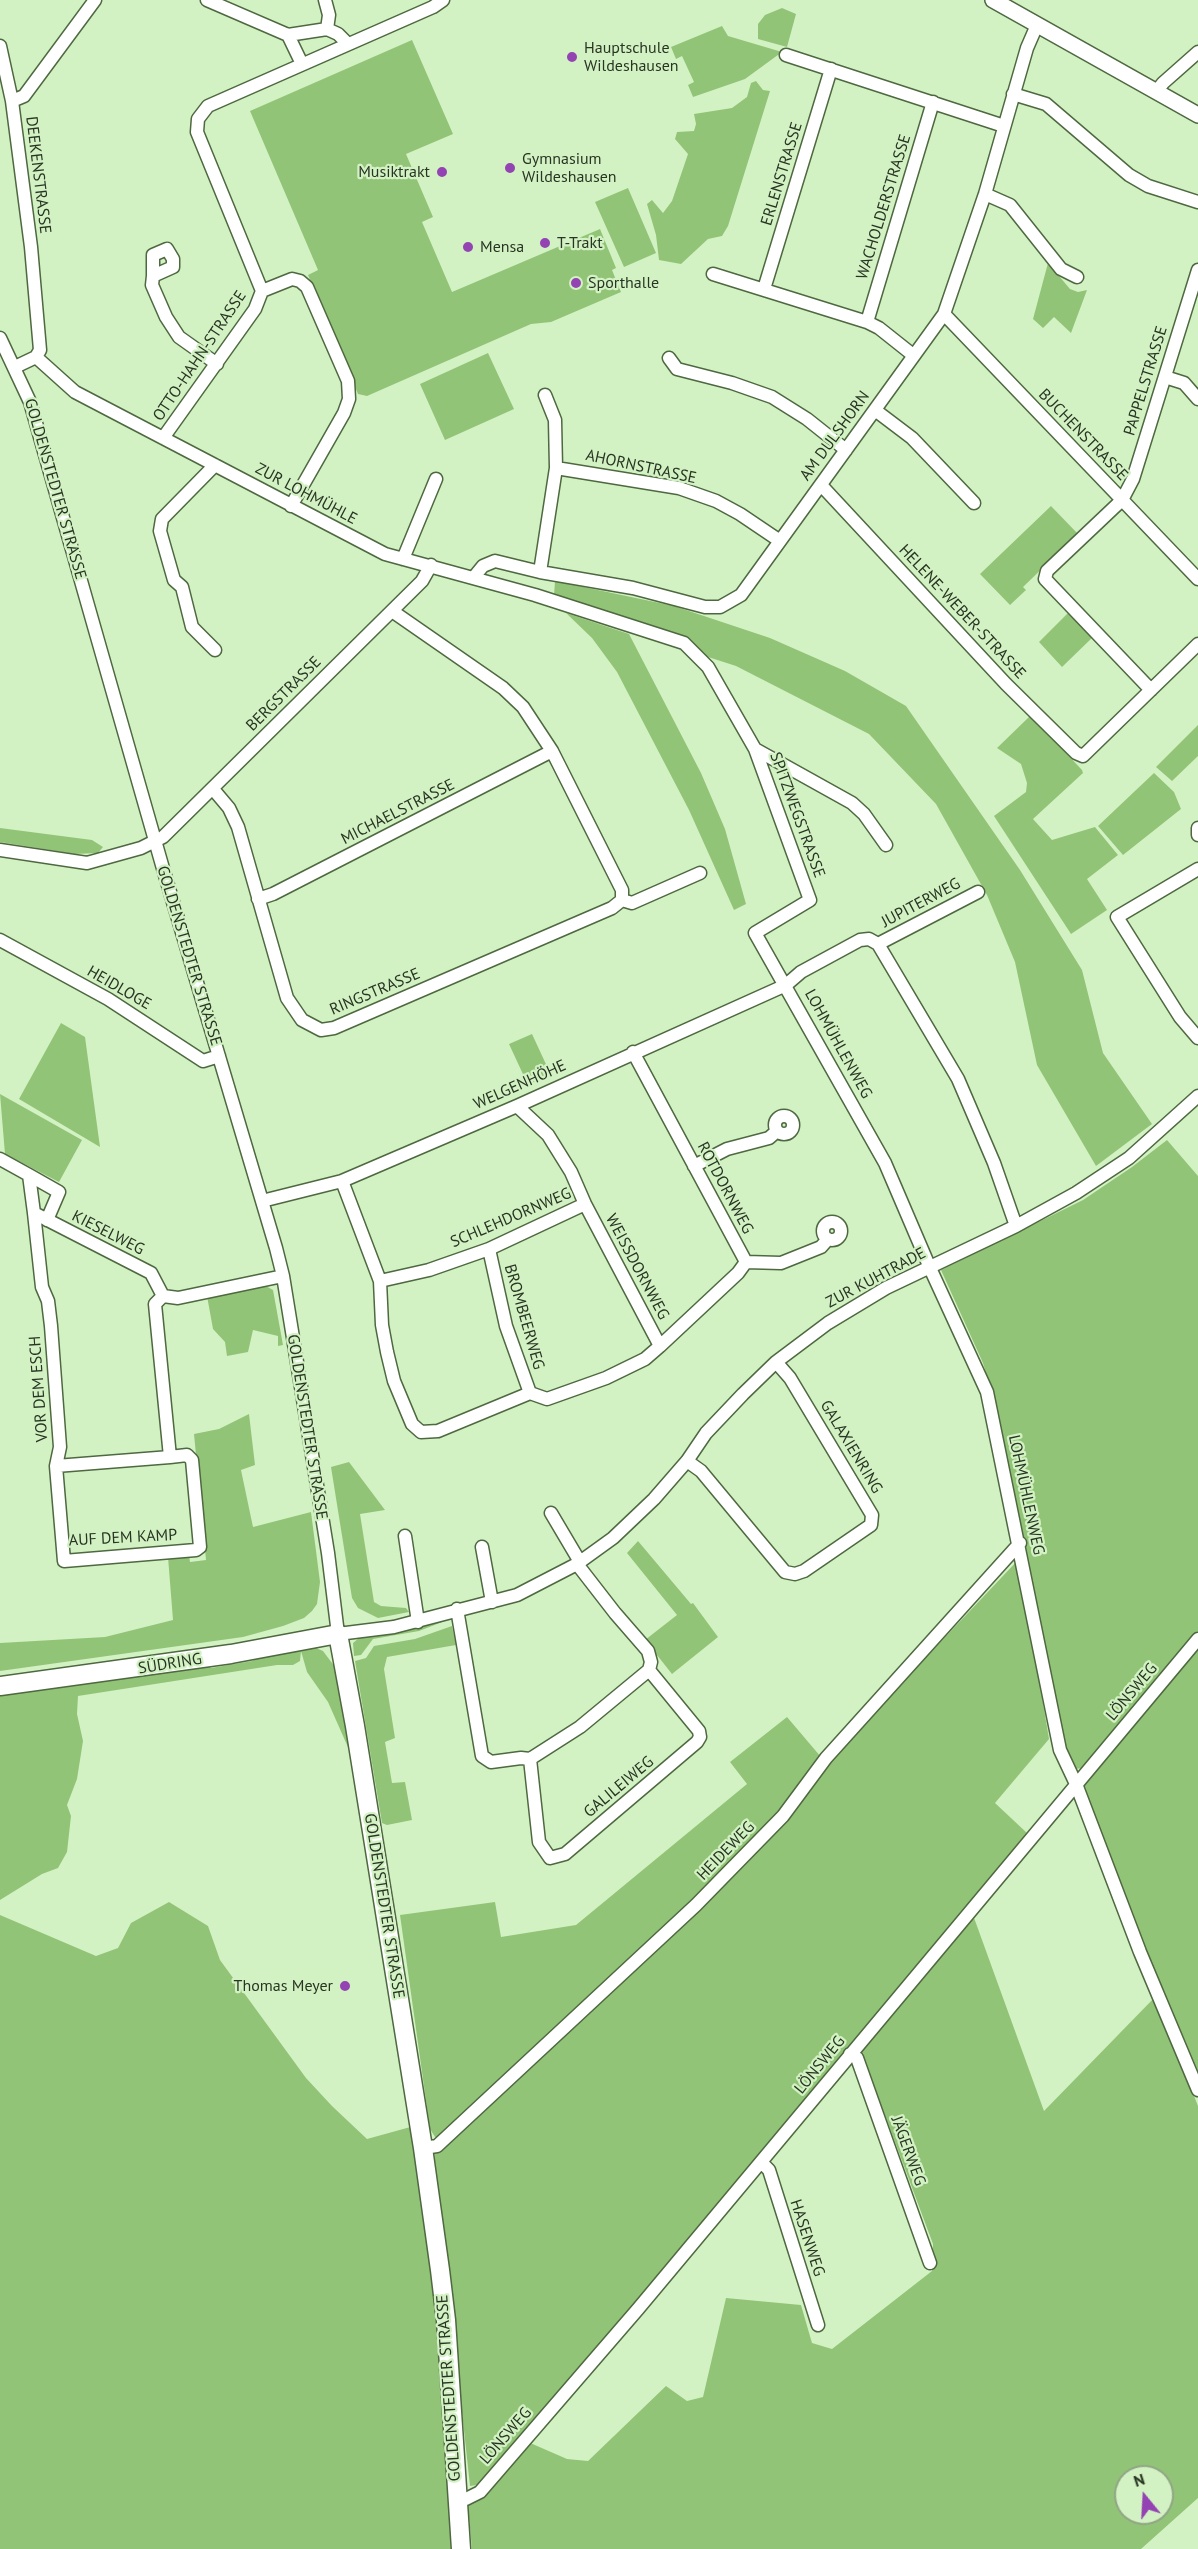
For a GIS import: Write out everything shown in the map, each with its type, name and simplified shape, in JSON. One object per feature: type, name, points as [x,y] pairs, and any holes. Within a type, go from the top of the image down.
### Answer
[{"type":"main road","name":"SÜDRING","points":[[0,1686],[220,1656],[338,1634]]},
{"type":"main road","name":"GOLDENSTEDTER STRASSE","points":[[338,1634],[423,2148],[446,2320],[461,2549]]},
{"type":"street","points":[[12,101],[24,96],[95,0]]},
{"type":"street","points":[[325,0],[329,15],[327,29]]},
{"type":"street","name":"OTTO-HAHN-STRASSE","points":[[164,438],[255,309],[262,291],[197,132],[198,119],[208,106],[433,7],[443,0]]},
{"type":"street","points":[[993,0],[1198,116]]},
{"type":"street","points":[[215,2],[288,34],[327,29],[338,34],[348,44]]},
{"type":"street","name":"AM DULSHORN","points":[[474,577],[483,566],[495,561],[540,573],[633,588],[705,607],[720,608],[741,595],[944,314],[985,194],[1027,48],[1037,25]]},
{"type":"street","points":[[288,34],[302,64]]},
{"type":"street","name":"DEEKENSTRASSE","points":[[0,46],[12,101],[31,248],[40,350],[36,357]]},
{"type":"street","points":[[1156,92],[1198,52]]},
{"type":"street","points":[[786,55],[1004,126]]},
{"type":"street","name":"ERLENSTRASSE","points":[[764,289],[831,69]]},
{"type":"street","points":[[1013,94],[1046,104],[1120,168],[1148,186],[1198,202]]},
{"type":"street","name":"WACHOLDERSTRASSE","points":[[867,321],[933,102]]},
{"type":"street","points":[[985,194],[1010,205],[1061,269],[1077,277]]},
{"type":"street","name":"PAPPELSTRASSE","points":[[1122,500],[1133,479],[1198,270]]},
{"type":"street","points":[[713,274],[867,321],[913,355]]},
{"type":"street","points":[[153,276],[153,285],[166,317],[179,337],[217,364]]},
{"type":"street","name":"OTTO-HAHN-STRASSE","points":[[262,291],[288,280],[300,281],[309,291],[348,381],[349,399],[344,413],[291,506]]},
{"type":"street","name":"BUCHENSTRASSE","points":[[944,314],[1198,579]]},
{"type":"street","name":"GOLDENSTEDTER STRASSE","points":[[0,338],[15,367],[36,423],[155,841],[283,1276],[328,1553],[338,1634]]},
{"type":"street","points":[[15,367],[36,357]]},
{"type":"street","name":"ZUR LOHMÜHLE","points":[[36,357],[75,392],[385,554],[474,577],[584,610]]},
{"type":"street","points":[[669,358],[677,369],[732,383],[772,397],[807,419],[846,450]]},
{"type":"street","points":[[1165,377],[1184,383],[1198,399]]},
{"type":"street","points":[[540,573],[556,468],[555,420],[545,395]]},
{"type":"street","points":[[875,410],[912,438],[974,503]]},
{"type":"street","points":[[215,465],[162,519],[160,531],[174,580],[182,587],[192,627],[215,650]]},
{"type":"street","name":"AHORNSTRASSE","points":[[556,468],[679,488],[732,510],[780,541]]},
{"type":"street","points":[[404,559],[436,479]]},
{"type":"street","name":"HELENE-WEBER-STRASSE","points":[[821,485],[1006,684],[1076,753],[1083,756],[1151,690]]},
{"type":"street","points":[[1122,500],[1047,571],[1045,579],[1151,690],[1198,644]]},
{"type":"street","name":"BERGSTRASSE","points":[[0,850],[87,863],[141,848],[171,831],[422,581],[431,565]]},
{"type":"street","name":"SPITZWEGSTRASSE","points":[[584,610],[684,643],[708,667],[755,749],[810,900],[755,933]]},
{"type":"street","points":[[392,611],[503,688],[523,707],[552,751],[622,890],[622,900]]},
{"type":"street","name":"SPITZWEGSTRASSE","points":[[755,749],[852,803],[864,814],[886,845]]},
{"type":"street","name":"MICHAELSTRASSE","points":[[258,899],[273,894],[552,751]]},
{"type":"street","name":"RINGSTRASSE","points":[[213,789],[229,808],[238,826],[290,1004],[302,1020],[321,1030],[334,1029],[612,908],[622,900],[632,903],[700,873]]},
{"type":"street","points":[[1198,828],[1198,835]]},
{"type":"street","points":[[1198,869],[1117,917],[1180,1017],[1198,1038]]},
{"type":"street","name":"JUPITERWEG","points":[[786,985],[801,972],[860,940],[870,939],[878,944],[978,892]]},
{"type":"street","name":"LOHMÜHLENWEG","points":[[755,933],[885,1163],[987,1392],[1020,1543],[1060,1750],[1076,1784],[1140,1952],[1198,2090]]},
{"type":"street","name":"HEIDLOGE","points":[[0,940],[108,999],[203,1061],[219,1056]]},
{"type":"street","points":[[878,944],[958,1079],[994,1163],[1016,1226]]},
{"type":"street","name":"WELGENHÖHE","points":[[262,1201],[342,1181],[517,1106],[786,985]]},
{"type":"street","name":"ROTDORNWEG","points":[[633,1052],[746,1262]]},
{"type":"street","name":"ZUR KUHTRADE","points":[[338,1634],[394,1627],[492,1602],[524,1592],[579,1563],[613,1538],[654,1499],[687,1461],[706,1433],[776,1362],[837,1316],[886,1288],[1016,1226],[1106,1174],[1129,1158],[1198,1096]]},
{"type":"street","name":"WEISSDORNWEG","points":[[517,1106],[548,1135],[571,1172],[585,1204],[660,1346],[738,1273],[746,1262]]},
{"type":"street","points":[[694,1166],[727,1149],[769,1138],[777,1131]]},
{"type":"street","name":"KIESELWEG","points":[[0,1159],[59,1192],[47,1220]]},
{"type":"street","points":[[29,1175],[34,1213]]},
{"type":"street","points":[[342,1181],[380,1281],[382,1325],[394,1381],[412,1424],[421,1432],[438,1431],[530,1393]]},
{"type":"street","name":"SCHLEHDORNWEG","points":[[380,1281],[429,1270],[489,1249],[585,1204]]},
{"type":"street","name":"KIESELWEG","points":[[34,1213],[151,1273],[163,1296]]},
{"type":"street","name":"VOR DEM ESCH","points":[[34,1213],[42,1287],[48,1301],[51,1326],[60,1447],[56,1466]]},
{"type":"street","points":[[746,1262],[782,1263],[821,1247],[828,1239]]},
{"type":"street","name":"BROMBEERWEG","points":[[489,1249],[506,1326],[530,1393],[547,1400],[606,1378],[645,1359],[660,1346]]},
{"type":"street","points":[[56,1466],[170,1457],[155,1304],[163,1296],[178,1298],[283,1276]]},
{"type":"street","name":"GALAXIENRING","points":[[687,1461],[701,1471],[785,1572],[795,1574],[804,1571],[870,1525],[872,1515],[867,1506],[790,1378],[776,1362]]},
{"type":"street","name":"AUF DEM KAMP","points":[[56,1466],[64,1561],[196,1550],[200,1547],[192,1460],[187,1455],[170,1457]]},
{"type":"street","points":[[457,1610],[482,1756],[490,1762],[530,1759],[580,1728],[650,1670],[651,1662],[648,1651],[615,1613],[579,1563],[551,1513]]},
{"type":"street","points":[[405,1536],[418,1622]]},
{"type":"street","name":"HEIDEWEG","points":[[423,2148],[437,2145],[704,1897],[783,1816],[829,1755],[1020,1543]]},
{"type":"street","points":[[482,1547],[492,1602]]},
{"type":"street","name":"LÖNSWEG","points":[[457,2499],[466,2499],[480,2492],[762,2163],[850,2054],[1198,1639]]},
{"type":"street","name":"GALILEIWEG","points":[[530,1759],[539,1842],[550,1858],[565,1854],[688,1750],[700,1737],[699,1731],[650,1670]]},
{"type":"street","name":"JÄGERWEG","points":[[850,2054],[857,2058],[930,2263]]},
{"type":"street","name":"HASENWEG","points":[[762,2163],[769,2170],[818,2325]]},
{"type":"green space","points":[[782,8],[796,14],[787,47],[758,39],[758,24],[765,15]]},
{"type":"green space","points":[[722,26],[728,36],[782,52],[745,79],[693,97],[688,85],[694,82],[682,56],[676,59],[671,47]]},
{"type":"green space","points":[[412,40],[453,134],[406,154],[433,217],[422,222],[452,292],[600,229],[616,268],[612,270],[621,292],[551,322],[531,324],[367,396],[358,394],[308,275],[318,270],[250,111]]},
{"type":"green space","points":[[756,81],[763,90],[770,91],[728,226],[722,236],[708,239],[681,264],[659,260],[656,235],[647,204],[652,200],[663,213],[672,201],[688,154],[675,139],[677,132],[694,131],[696,124],[694,114],[732,108],[747,97],[751,83]]},
{"type":"green space","points":[[628,188],[656,253],[624,267],[595,202]]},
{"type":"green space","points":[[1048,263],[1070,289],[1078,292],[1087,290],[1071,333],[1054,317],[1043,328],[1033,319]]},
{"type":"green space","points":[[488,353],[514,409],[445,440],[420,384]]},
{"type":"green space","points":[[1051,506],[1078,534],[1023,587],[1026,590],[1010,605],[980,574]]},
{"type":"green space","points":[[555,581],[674,606],[770,638],[845,671],[906,706],[1020,870],[1082,970],[1103,1053],[1152,1124],[1096,1166],[1037,1065],[1015,962],[987,895],[936,804],[869,734],[736,666],[705,656],[687,640],[606,611],[554,596]]},
{"type":"green space","points":[[1069,612],[1093,637],[1062,667],[1039,642]]},
{"type":"green space","points":[[566,613],[629,634],[701,773],[725,829],[746,904],[734,910],[689,810],[617,672],[592,638]]},
{"type":"green space","points":[[1029,717],[1032,717],[1083,773],[1033,819],[1052,840],[1095,827],[1118,855],[1087,879],[1107,910],[1071,934],[994,816],[1026,792],[1027,783],[1021,764],[997,748]]},
{"type":"green space","points":[[1198,725],[1198,756],[1172,781],[1156,767]]},
{"type":"green space","points":[[1154,773],[1174,792],[1181,809],[1123,855],[1098,826]]},
{"type":"green space","points":[[0,828],[92,840],[103,847],[98,853],[75,854],[0,842]]},
{"type":"green space","points":[[61,1023],[85,1037],[100,1147],[19,1099]]},
{"type":"green space","points":[[532,1034],[551,1075],[528,1085],[509,1044]]},
{"type":"green space","points":[[0,1094],[82,1140],[59,1182],[5,1154]]},
{"type":"green space","points":[[1167,1140],[1198,1176],[1198,1631],[1084,1768],[1075,1769],[1065,1743],[997,1410],[983,1363],[941,1270],[1083,1200]]},
{"type":"green space","points":[[264,1285],[273,1290],[283,1345],[278,1346],[278,1336],[253,1330],[248,1352],[227,1356],[225,1342],[213,1329],[207,1296]]},
{"type":"green space","points":[[249,1414],[255,1465],[241,1470],[253,1527],[311,1512],[320,1582],[317,1604],[312,1611],[304,1618],[283,1626],[243,1637],[0,1671],[0,1643],[105,1637],[173,1620],[168,1557],[189,1555],[190,1562],[206,1560],[194,1434],[219,1429]]},
{"type":"green space","points":[[349,1462],[385,1510],[360,1514],[374,1602],[381,1606],[406,1608],[409,1612],[378,1618],[358,1608],[352,1598],[331,1467]]},
{"type":"green space","points":[[638,1541],[691,1604],[693,1603],[718,1637],[672,1674],[645,1640],[677,1615],[627,1553]]},
{"type":"green space","points":[[1019,1559],[1049,1739],[995,1803],[1027,1833],[850,2049],[484,2484],[470,2486],[434,2152],[698,1906],[826,1763]]},
{"type":"green space","points":[[446,1617],[450,1619],[419,1631],[373,1639],[361,1655],[354,1656],[353,1643],[359,1638],[418,1627]]},
{"type":"green space","points":[[452,1626],[456,1645],[387,1657],[384,1669],[395,1738],[385,1742],[392,1783],[405,1782],[412,1820],[387,1825],[382,1823],[355,1661],[366,1658],[374,1646],[415,1639]]},
{"type":"green space","points":[[1198,1645],[1198,2079],[1129,1911],[1084,1785]]},
{"type":"green space","points":[[314,1647],[323,1651],[335,1667],[361,1791],[351,1754],[328,1702],[307,1672],[301,1651],[300,1661],[293,1665],[277,1665],[78,1696],[77,1714],[83,1741],[77,1779],[67,1805],[71,1816],[67,1852],[58,1868],[42,1874],[0,1900],[0,1692],[205,1663],[211,1668],[252,1661],[264,1655]]},
{"type":"green space","points":[[787,1717],[821,1757],[780,1813],[748,1848],[442,2138],[435,2137],[430,2129],[400,1915],[495,1902],[501,1937],[576,1925],[747,1784],[730,1762]]},
{"type":"green space","points":[[169,1902],[208,1926],[220,1960],[306,2078],[367,2139],[414,2126],[442,2318],[456,2549],[0,2549],[0,1915],[96,1956],[118,1948],[131,1923]]},
{"type":"green space","points":[[973,1915],[1044,2111],[1155,1997],[1198,2106],[1198,2498],[1174,2519],[1174,2465],[1114,2465],[1114,2525],[1168,2525],[1141,2549],[472,2549],[468,2506],[486,2492],[528,2442],[567,2459],[588,2461],[666,2386],[687,2401],[703,2397],[726,2298],[801,2305],[812,2343],[832,2349],[932,2271],[933,2244],[860,2048]]},
{"type":"place","name":"Hauptschule Wildeshausen","points":[[572,57]]},
{"type":"place","name":"Gymnasium Wildeshausen","points":[[510,168]]},
{"type":"place","name":"Musiktrakt","points":[[442,172]]},
{"type":"place","name":"T-Trakt","points":[[545,243]]},
{"type":"place","name":"Mensa","points":[[468,247]]},
{"type":"place","name":"Sporthalle","points":[[576,283]]},
{"type":"place","name":"Thomas Meyer","points":[[345,1986]]}]
